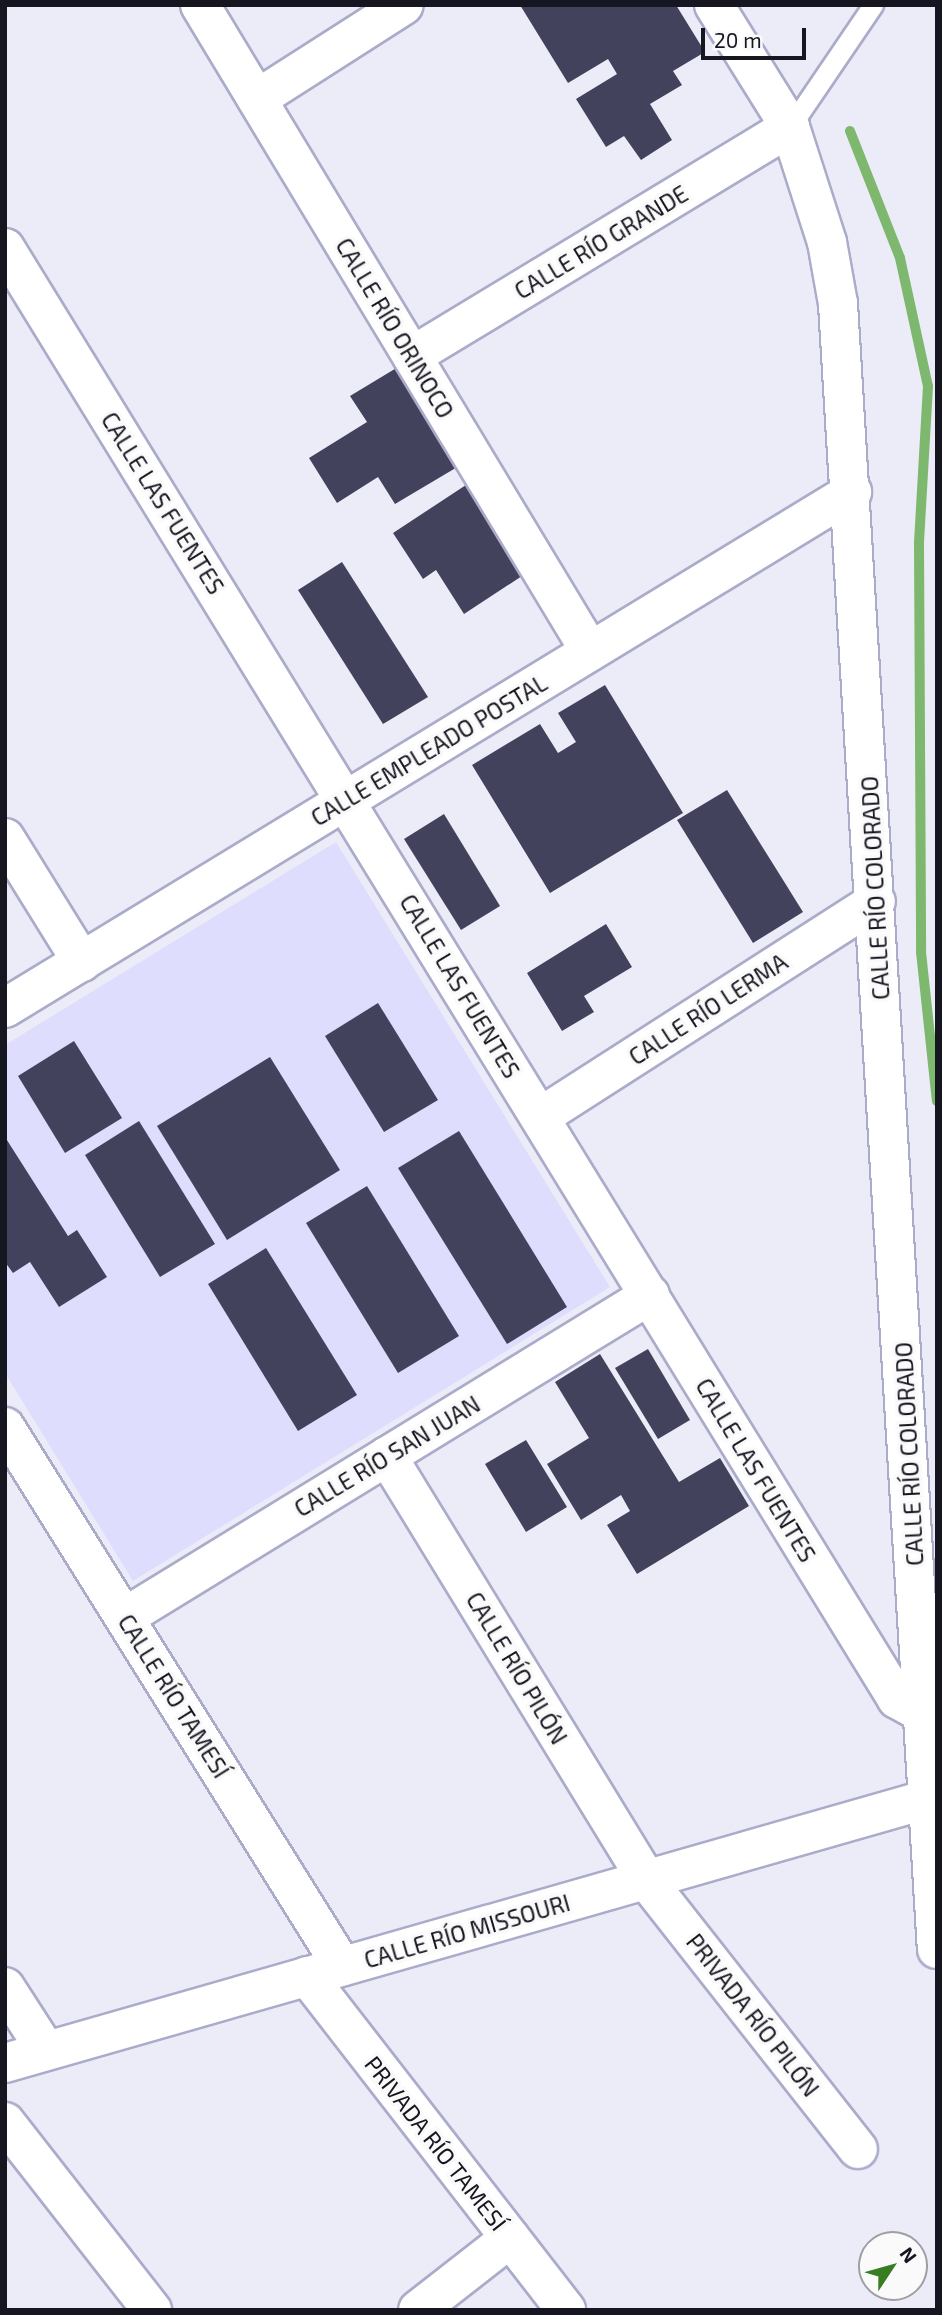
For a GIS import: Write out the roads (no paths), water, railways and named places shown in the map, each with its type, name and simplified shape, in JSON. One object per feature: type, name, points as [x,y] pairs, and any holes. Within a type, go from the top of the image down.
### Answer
[{"type":"street","name":"CALLE RÍO ORINOCO","points":[[200,5],[590,651]]},
{"type":"street","points":[[257,99],[404,5]]},
{"type":"street","name":"CALLE RÍO COLORADO","points":[[714,5],[790,127],[827,242],[838,304],[852,492],[937,1949]]},
{"type":"street","name":"CALLE RÍO GRANDE","points":[[412,356],[790,127]]},
{"type":"street","name":"CALLE LAS FUENTES","points":[[5,247],[897,1699],[924,1714]]},
{"type":"street","name":"CALLE EMPLEADO POSTAL","points":[[5,1008],[852,492]]},
{"type":"street","points":[[5,838],[82,962]]},
{"type":"street","name":"CALLE RÍO LERMA","points":[[540,1117],[876,901]]},
{"type":"street","name":"CALLE RÍO SAN JUAN","points":[[125,1617],[649,1295]]},
{"type":"street","name":"CALLE RÍO TAMESÍ","points":[[5,1427],[125,1617],[324,1971]]},
{"type":"street","name":"CALLE RÍO PILÓN","points":[[387,1456],[647,1881]]},
{"type":"street","name":"CALLE RÍO MISSOURI","points":[[5,2063],[45,2049],[647,1881],[928,1799]]},
{"type":"street","name":"PRIVADA RÍO PILÓN","points":[[647,1881],[858,2149]]},
{"type":"street","name":"PRIVADA RÍO TAMESÍ","points":[[324,1971],[510,2238],[566,2310]]},
{"type":"street","points":[[5,1987],[45,2049]]},
{"type":"street","points":[[5,2122],[152,2310]]},
{"type":"street","points":[[418,2310],[510,2238]]},
{"type":"lane","points":[[790,127],[873,5]]},
{"type":"waterway","points":[[850,131],[900,258],[928,386],[919,544],[921,952],[937,1101]]}]
